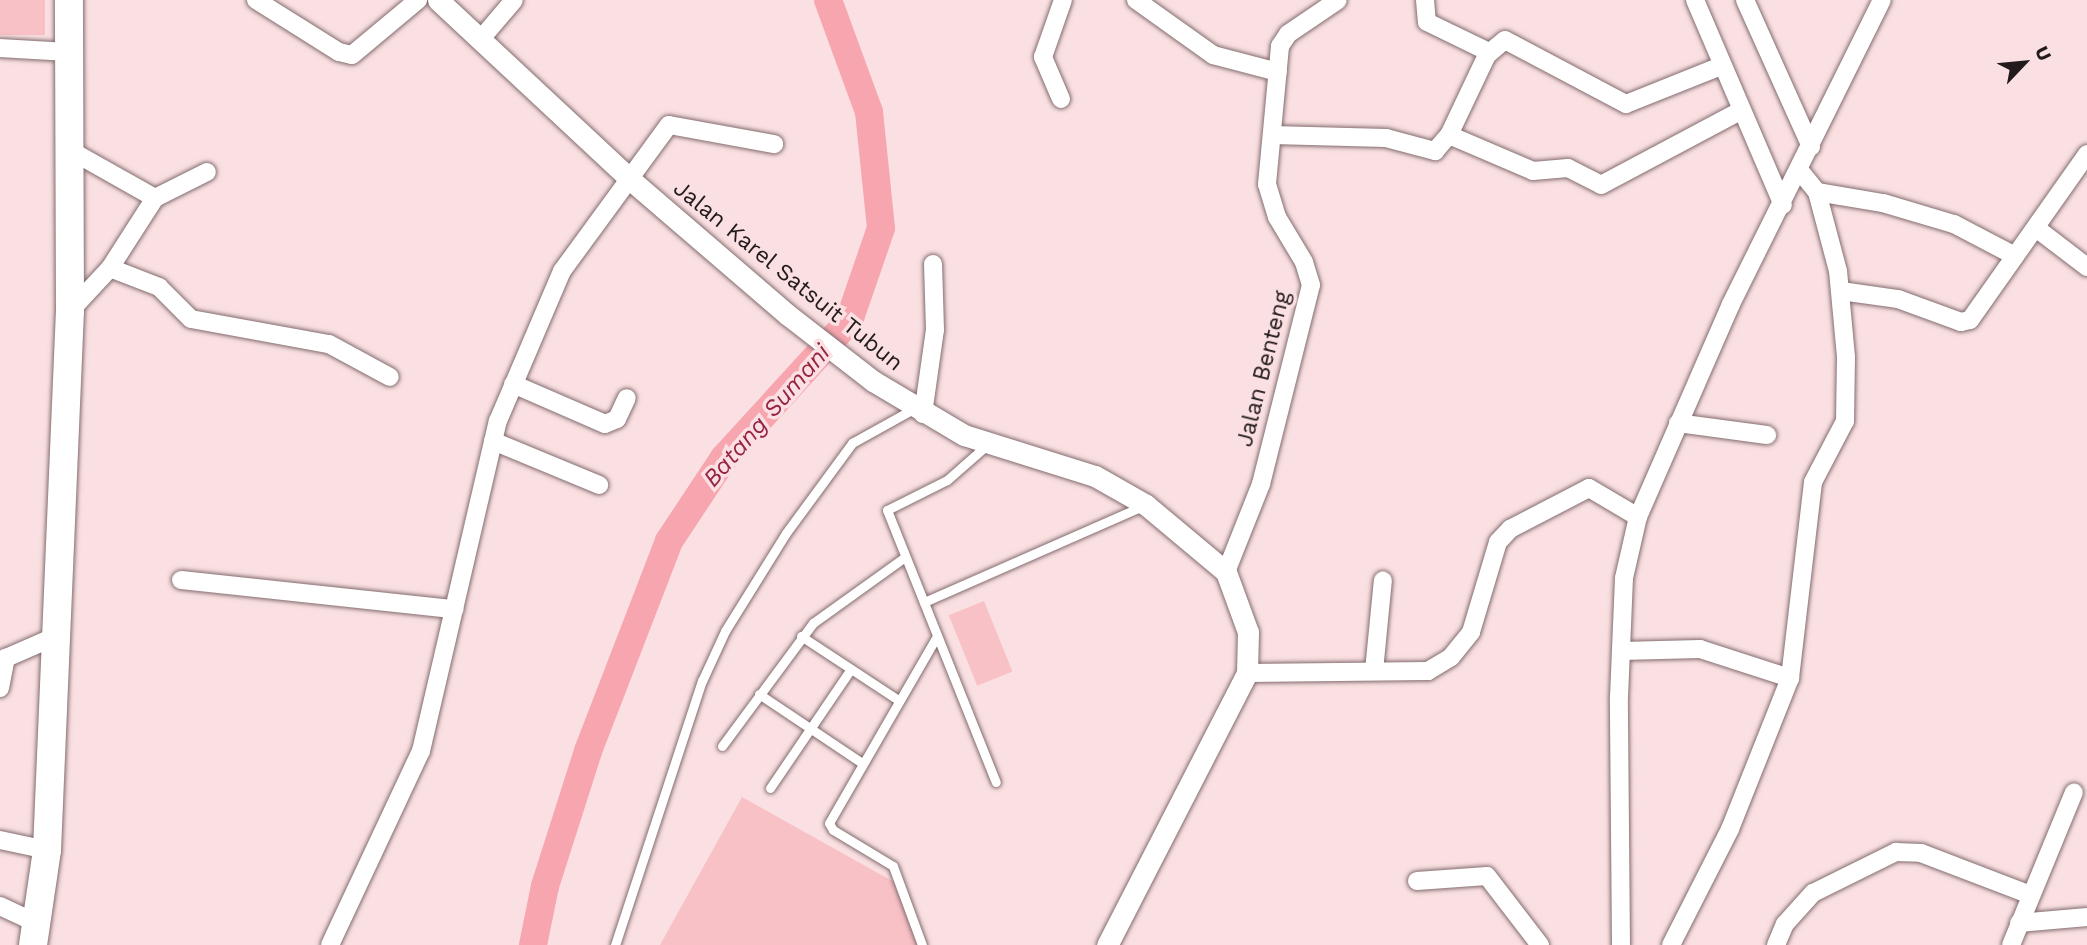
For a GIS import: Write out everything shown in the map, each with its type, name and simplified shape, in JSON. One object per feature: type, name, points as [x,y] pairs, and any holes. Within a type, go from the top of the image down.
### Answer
[{"type":"highway","points":[[33,934],[47,850],[70,311],[69,0]]},
{"type":"street","points":[[256,0],[339,52],[352,55],[418,0]]},
{"type":"street","name":"Jalan Karel Satsuit Tubun","points":[[438,0],[632,181],[788,316],[873,381],[918,411],[964,435],[992,441],[1096,476],[1146,505],[1226,572],[1248,632],[1247,673],[1107,945]]},
{"type":"street","points":[[480,40],[514,0]]},
{"type":"street","points":[[1061,99],[1043,57],[1063,0]]},
{"type":"street","points":[[1136,0],[1165,8],[1213,55],[1278,72]]},
{"type":"street","name":"Jalan Benteng","points":[[1226,572],[1261,484],[1311,285],[1304,262],[1277,217],[1267,184],[1280,46],[1288,34],[1338,0]]},
{"type":"street","points":[[1424,0],[1427,22],[1489,52]]},
{"type":"street","points":[[1695,0],[1740,111],[1783,205]]},
{"type":"street","points":[[1745,0],[1811,147]]},
{"type":"street","points":[[1620,945],[1621,651],[1624,578],[1638,517],[1731,304],[1800,172],[1882,0]]},
{"type":"street","points":[[1272,135],[1386,138],[1431,152],[1449,135],[1489,52],[1508,40],[1626,104],[1721,66]]},
{"type":"street","points":[[0,48],[68,52]]},
{"type":"street","points":[[1449,135],[1533,172],[1568,168],[1601,185],[1740,111]]},
{"type":"street","points":[[330,945],[421,751],[493,441],[513,384],[562,271],[673,123],[774,144]]},
{"type":"street","points":[[68,149],[155,198]]},
{"type":"street","points":[[1841,291],[1898,299],[1966,322],[2087,154]]},
{"type":"street","points":[[70,311],[110,268],[155,198],[207,172]]},
{"type":"street","points":[[1671,945],[1730,829],[1790,678],[1813,482],[1845,421],[1846,357],[1841,291],[1817,192],[1800,172]]},
{"type":"street","points":[[1817,192],[1883,203],[1954,224],[2015,256]]},
{"type":"street","points":[[2035,228],[2087,268]]},
{"type":"street","points":[[918,411],[936,330],[933,264]]},
{"type":"street","points":[[110,268],[159,287],[191,319],[329,344],[390,377]]},
{"type":"street","points":[[513,384],[605,424],[617,419],[626,398]]},
{"type":"street","points":[[1678,423],[1767,435]]},
{"type":"street","points":[[493,441],[599,485]]},
{"type":"street","points":[[1247,673],[1428,671],[1451,657],[1474,626],[1498,542],[1510,529],[1589,488],[1638,517]]},
{"type":"street","points":[[181,580],[454,610]]},
{"type":"street","points":[[1374,671],[1382,580]]},
{"type":"street","points":[[0,688],[6,659],[56,636]]},
{"type":"street","points":[[1621,651],[1700,649],[1790,678]]},
{"type":"street","points":[[2011,945],[2028,894],[2074,792]]},
{"type":"street","points":[[0,840],[47,850]]},
{"type":"street","points":[[1776,945],[1785,924],[1813,893],[1896,852],[1922,853],[2028,894]]},
{"type":"street","points":[[1417,881],[1487,876],[1540,945]]},
{"type":"street","points":[[0,906],[33,934]]},
{"type":"street","points":[[2019,923],[2087,917]]},
{"type":"lane","points":[[615,945],[702,681],[725,631],[786,533],[852,443],[918,411]]},
{"type":"lane","points":[[992,441],[938,486],[888,507],[905,557],[996,782]]},
{"type":"lane","points":[[923,602],[1146,505]]},
{"type":"lane","points":[[722,746],[801,636],[819,617],[905,557]]},
{"type":"lane","points":[[801,636],[898,701]]},
{"type":"lane","points":[[922,945],[893,866],[833,830],[829,823],[937,636]]},
{"type":"lane","points":[[770,789],[851,669]]},
{"type":"lane","points":[[759,694],[862,763]]},
{"type":"shaded area","points":[[0,0],[45,0],[45,35],[0,35]]},
{"type":"shaded area","points":[[984,601],[1012,671],[977,686],[949,615]]},
{"type":"shaded area","points":[[742,797],[894,882],[921,945],[660,945]]},
{"type":"waterway","name":"Batang Sumani","points":[[533,945],[545,886],[588,751],[669,541],[724,458],[849,321],[881,228],[869,112],[828,0]]}]
